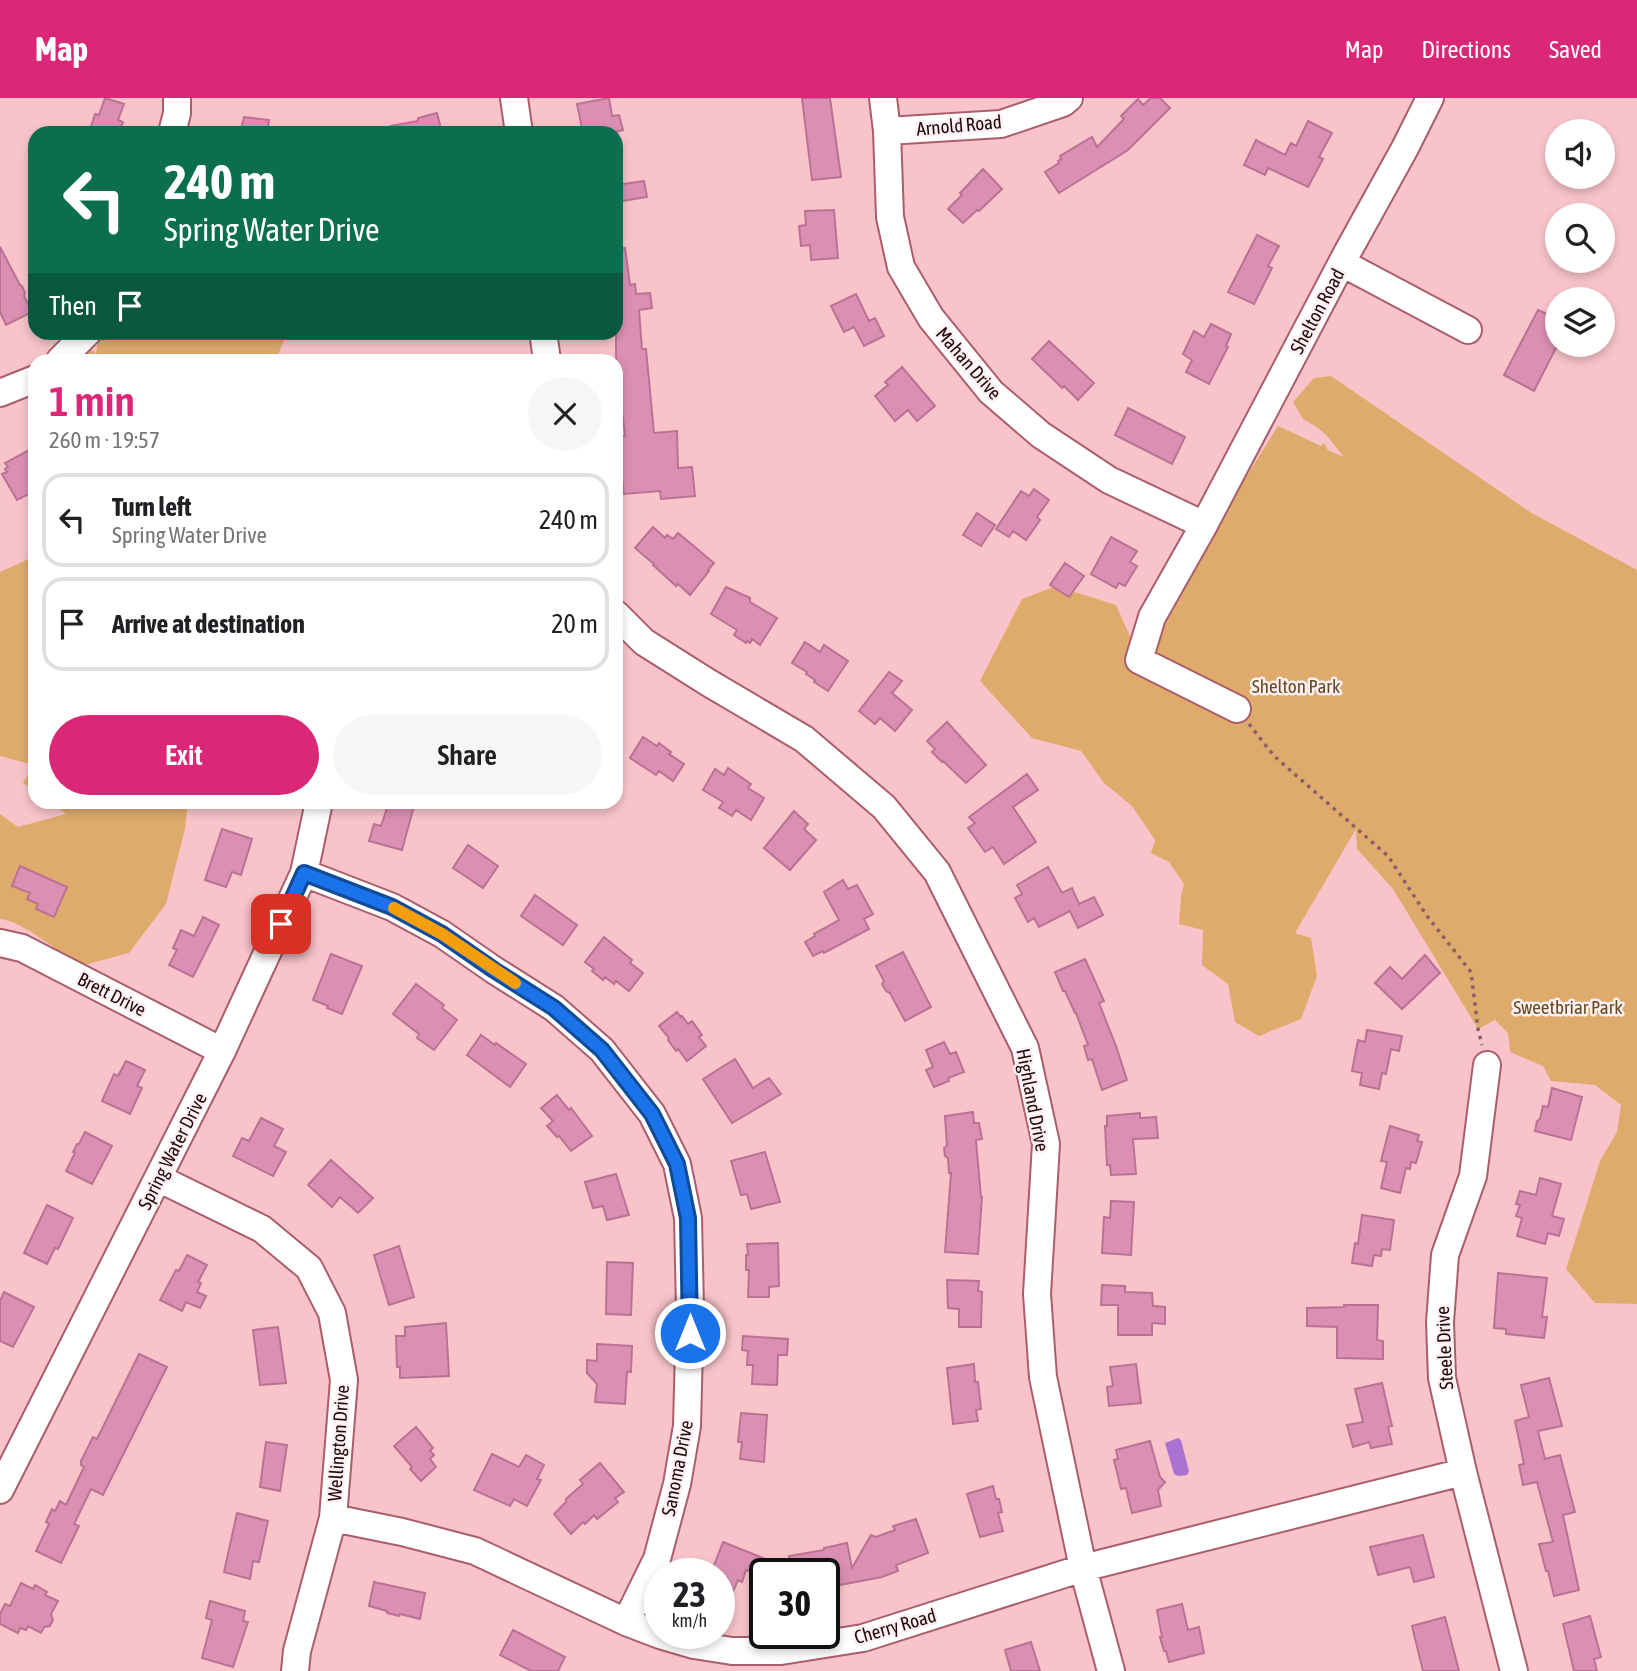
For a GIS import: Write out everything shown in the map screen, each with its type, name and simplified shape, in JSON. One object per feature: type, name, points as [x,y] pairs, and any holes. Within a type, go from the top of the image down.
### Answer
[{"type":"street","points":[[174,126],[177,98]]},
{"type":"street","points":[[514,98],[518,126]]},
{"type":"street","name":"Mahan Drive","points":[[883,98],[890,217],[901,267],[940,329],[991,392],[1041,435],[1109,480],[1204,525]]},
{"type":"street","name":"Arnold Road","points":[[887,131],[1001,124],[1063,103],[1069,98]]},
{"type":"street","name":"Shelton Road","points":[[1237,709],[1139,660],[1152,617],[1204,525],[1430,98]]},
{"type":"street","points":[[1342,263],[1468,330]]},
{"type":"street","points":[[66,354],[80,340]]},
{"type":"street","points":[[0,393],[28,382]]},
{"type":"street","name":"Highland Drive","points":[[623,621],[645,642],[804,739],[884,807],[937,872],[1026,1048],[1046,1144],[1037,1294],[1043,1377],[1083,1568],[1111,1671]]},
{"type":"street","name":"Spring Water Drive","points":[[0,1490],[222,1051],[304,873],[318,809]]},
{"type":"street","name":"Sanoma Drive","points":[[304,873],[392,907],[442,934],[554,1008],[602,1050],[652,1114],[677,1164],[688,1218],[690,1309],[687,1426],[677,1485],[657,1559],[626,1622]]},
{"type":"street","name":"Brett Drive","points":[[0,943],[22,948],[222,1051]]},
{"type":"street","name":"Steele Drive","points":[[1487,1065],[1473,1176],[1446,1255],[1440,1322],[1442,1378],[1514,1671]]},
{"type":"street","name":"Wellington Drive","points":[[158,1178],[262,1229],[309,1268],[332,1313],[344,1380],[333,1518],[297,1651],[295,1671]]},
{"type":"street","name":"Cherry Road","points":[[333,1518],[475,1551],[626,1622],[660,1635],[694,1645],[732,1651],[781,1651],[863,1638],[1083,1568],[1463,1472]]},
{"type":"path","points":[[1237,709],[1274,756],[1388,856],[1427,916],[1471,972],[1478,1029]]},
{"type":"green space","points":[[81,340],[96,354],[71,354]]},
{"type":"green space","points":[[98,340],[284,340],[278,354],[96,354]]},
{"type":"green space","points":[[1331,376],[1530,512],[1637,570],[1637,1304],[1595,1303],[1566,1269],[1600,1161],[1617,1132],[1621,1105],[1595,1085],[1551,1081],[1543,1066],[1510,1052],[1508,1033],[1495,1020],[1478,1029],[1393,889],[1357,849],[1356,829],[1295,933],[1311,938],[1317,976],[1301,1019],[1259,1036],[1235,1022],[1228,984],[1202,965],[1203,930],[1179,924],[1184,884],[1169,862],[1151,853],[1155,840],[1132,806],[1104,783],[1081,751],[1032,738],[980,681],[1022,599],[1056,586],[1116,605],[1137,652],[1278,426],[1321,446],[1324,443],[1328,450],[1344,457],[1327,436],[1303,419],[1293,402],[1314,378]]},
{"type":"green space","points":[[28,559],[28,764],[0,756],[0,572]]},
{"type":"green space","points":[[28,774],[28,786],[23,783]]},
{"type":"green space","points":[[59,809],[187,809],[185,829],[166,904],[129,953],[80,966],[30,931],[0,919],[0,814],[18,827],[66,814]]},
{"type":"shaded area","points":[[1178,1438],[1181,1440],[1189,1471],[1187,1475],[1174,1474],[1165,1443]]},
{"type":"building","points":[[105,98],[124,104],[118,120],[123,122],[122,126],[91,126],[95,114],[99,115]]},
{"type":"building","points":[[609,98],[612,116],[619,115],[622,126],[582,126],[577,104]]},
{"type":"building","points":[[802,98],[830,98],[841,177],[812,180]]},
{"type":"building","points":[[1151,98],[1160,98],[1170,108],[1128,150],[1059,193],[1045,172],[1059,163],[1060,156],[1092,137],[1097,147],[1124,119],[1121,116],[1138,99],[1143,105]]},
{"type":"building","points":[[437,113],[440,126],[390,126],[418,121],[418,118]]},
{"type":"building","points":[[244,117],[269,120],[268,126],[242,126]]},
{"type":"building","points":[[1308,121],[1332,133],[1319,157],[1323,159],[1308,187],[1268,168],[1265,175],[1244,165],[1256,140],[1285,155],[1291,143],[1296,146]]},
{"type":"building","points":[[983,169],[1002,189],[963,223],[948,209]]},
{"type":"building","points":[[644,181],[647,197],[623,201],[623,184]]},
{"type":"building","points":[[834,210],[838,258],[811,260],[810,245],[801,246],[799,226],[806,225],[805,211]]},
{"type":"building","points":[[1257,235],[1279,246],[1268,266],[1272,268],[1254,304],[1228,292]]},
{"type":"building","points":[[0,247],[25,293],[28,314],[6,325],[0,312]]},
{"type":"building","points":[[623,248],[630,285],[635,284],[636,294],[650,293],[652,308],[639,310],[642,349],[646,349],[654,433],[677,431],[678,468],[692,467],[695,496],[661,499],[660,491],[624,494],[623,354],[616,354],[616,340],[623,340]]},
{"type":"building","points":[[856,294],[869,321],[875,318],[884,336],[864,346],[854,327],[844,332],[831,306]]},
{"type":"building","points":[[1538,310],[1545,313],[1545,357],[1551,357],[1534,391],[1504,375]]},
{"type":"building","points":[[1211,324],[1231,334],[1226,346],[1228,347],[1209,384],[1186,372],[1192,360],[1183,354],[1194,331],[1204,337]]},
{"type":"building","points":[[1049,341],[1094,383],[1078,400],[1032,359]]},
{"type":"building","points":[[902,367],[935,406],[917,421],[908,410],[895,421],[875,396],[888,385],[885,382]]},
{"type":"building","points":[[1128,408],[1185,437],[1172,464],[1115,435]]},
{"type":"building","points":[[28,451],[28,494],[17,500],[2,474],[7,472],[5,463]]},
{"type":"building","points":[[1034,489],[1049,500],[1037,517],[1040,520],[1026,540],[1013,531],[1009,537],[996,529],[1021,491],[1029,496]]},
{"type":"building","points":[[977,513],[995,525],[981,546],[963,535]]},
{"type":"building","points":[[653,527],[665,538],[667,535],[673,539],[678,533],[714,563],[690,595],[678,584],[676,586],[635,548]]},
{"type":"building","points":[[1111,537],[1137,551],[1130,562],[1137,566],[1125,586],[1119,583],[1116,588],[1091,574]]},
{"type":"building","points":[[1065,563],[1084,576],[1069,597],[1050,585]]},
{"type":"building","points":[[726,587],[750,598],[750,602],[777,618],[760,645],[752,639],[750,643],[746,643],[734,635],[737,630],[711,614]]},
{"type":"building","points":[[805,642],[820,652],[824,645],[848,661],[828,691],[814,682],[807,672],[792,663]]},
{"type":"building","points":[[889,672],[902,681],[892,693],[912,710],[895,731],[880,718],[875,724],[859,711]]},
{"type":"building","points":[[947,722],[986,765],[966,783],[932,752],[935,749],[927,741]]},
{"type":"building","points":[[643,737],[657,746],[659,743],[684,764],[673,781],[659,771],[656,775],[630,758]]},
{"type":"building","points":[[728,768],[751,784],[748,788],[764,798],[751,820],[736,810],[732,816],[719,808],[723,802],[703,790],[715,769],[724,775]]},
{"type":"building","points":[[1027,774],[1038,790],[1013,807],[1036,842],[1004,864],[993,847],[985,852],[968,828],[975,823],[969,817]]},
{"type":"building","points":[[387,809],[413,809],[402,850],[369,841],[374,824],[381,826]]},
{"type":"building","points":[[794,811],[808,824],[804,829],[816,840],[790,870],[764,848]]},
{"type":"building","points":[[222,829],[252,839],[241,875],[232,872],[226,887],[205,880]]},
{"type":"building","points":[[468,845],[498,866],[483,888],[453,868]]},
{"type":"building","points":[[20,866],[67,887],[54,917],[36,909],[38,904],[27,899],[30,893],[12,886]]},
{"type":"building","points":[[1048,867],[1062,893],[1072,888],[1079,904],[1094,897],[1103,915],[1078,928],[1070,911],[1039,927],[1034,918],[1028,922],[1015,898],[1022,894],[1017,885]]},
{"type":"building","points":[[843,880],[848,889],[857,885],[873,914],[864,919],[869,929],[813,956],[805,942],[839,920],[824,892]]},
{"type":"building","points":[[535,895],[577,925],[563,945],[521,916]]},
{"type":"building","points":[[203,917],[219,925],[193,977],[169,965],[177,950],[173,948],[181,930],[194,936]]},
{"type":"building","points":[[604,937],[643,973],[629,991],[616,981],[614,984],[605,977],[603,980],[585,962]]},
{"type":"building","points":[[903,952],[931,1007],[905,1021],[882,984],[884,981],[876,966]]},
{"type":"building","points":[[331,954],[362,966],[342,1014],[313,1000]]},
{"type":"building","points":[[1425,955],[1440,973],[1402,1009],[1375,983],[1390,967],[1402,979]]},
{"type":"building","points":[[1085,959],[1104,1001],[1099,1003],[1127,1080],[1102,1090],[1092,1059],[1088,1060],[1084,1046],[1088,1045],[1076,1013],[1055,972]]},
{"type":"building","points":[[416,984],[444,1005],[442,1008],[457,1020],[434,1050],[417,1038],[419,1034],[393,1014]]},
{"type":"building","points":[[677,1012],[688,1024],[692,1021],[706,1046],[687,1061],[678,1049],[676,1051],[659,1026]]},
{"type":"building","points":[[1367,1030],[1402,1036],[1399,1051],[1391,1049],[1386,1074],[1382,1073],[1379,1089],[1360,1085],[1362,1073],[1352,1071],[1358,1040],[1365,1042]]},
{"type":"building","points":[[481,1035],[526,1064],[510,1087],[467,1055]]},
{"type":"building","points":[[944,1042],[950,1054],[956,1052],[964,1072],[934,1087],[926,1070],[933,1067],[926,1050]]},
{"type":"building","points":[[735,1059],[753,1088],[769,1078],[781,1094],[732,1123],[703,1079]]},
{"type":"building","points":[[126,1061],[145,1070],[137,1086],[142,1088],[130,1114],[102,1101],[114,1074],[118,1076]]},
{"type":"building","points":[[1552,1088],[1582,1097],[1571,1140],[1535,1131],[1543,1106],[1548,1107]]},
{"type":"building","points":[[557,1095],[569,1110],[571,1108],[592,1136],[571,1151],[547,1126],[553,1121],[541,1108]]},
{"type":"building","points":[[973,1112],[974,1123],[979,1123],[982,1139],[976,1140],[982,1197],[978,1254],[945,1252],[951,1173],[944,1148],[947,1146],[945,1116]]},
{"type":"building","points":[[1140,1113],[1140,1118],[1156,1117],[1158,1138],[1133,1139],[1136,1174],[1111,1175],[1110,1165],[1107,1165],[1107,1116]]},
{"type":"building","points":[[261,1118],[283,1129],[274,1146],[286,1152],[273,1176],[233,1156],[242,1138],[249,1141]]},
{"type":"building","points":[[1390,1126],[1419,1135],[1417,1141],[1422,1142],[1416,1163],[1411,1162],[1410,1169],[1406,1168],[1400,1193],[1381,1188],[1387,1162],[1381,1161]]},
{"type":"building","points":[[85,1132],[112,1146],[92,1184],[66,1171]]},
{"type":"building","points":[[765,1152],[780,1202],[751,1209],[747,1194],[741,1195],[731,1161]]},
{"type":"building","points":[[331,1160],[373,1198],[358,1213],[340,1197],[332,1207],[308,1185]]},
{"type":"building","points":[[616,1174],[629,1215],[607,1220],[603,1206],[593,1208],[585,1182]]},
{"type":"building","points":[[1540,1178],[1561,1184],[1552,1216],[1564,1219],[1559,1236],[1548,1233],[1545,1244],[1517,1236],[1522,1218],[1516,1216],[1520,1205],[1516,1204],[1520,1191],[1536,1195]]},
{"type":"building","points":[[1111,1201],[1134,1202],[1131,1255],[1102,1253],[1104,1217],[1110,1218]]},
{"type":"building","points":[[47,1205],[73,1218],[58,1249],[55,1248],[47,1264],[24,1253]]},
{"type":"building","points":[[1362,1215],[1394,1220],[1390,1250],[1382,1249],[1381,1256],[1374,1255],[1372,1266],[1352,1263]]},
{"type":"building","points":[[778,1243],[779,1286],[769,1287],[769,1297],[748,1297],[747,1244]]},
{"type":"building","points":[[399,1246],[414,1297],[389,1305],[374,1255]]},
{"type":"building","points":[[187,1255],[207,1265],[198,1282],[201,1283],[197,1292],[206,1296],[200,1308],[186,1302],[182,1311],[160,1300]]},
{"type":"building","points":[[607,1262],[633,1263],[631,1315],[606,1314]]},
{"type":"building","points":[[1498,1273],[1547,1278],[1542,1317],[1547,1317],[1544,1338],[1506,1334],[1506,1329],[1494,1328]]},
{"type":"building","points":[[947,1280],[979,1281],[978,1291],[982,1292],[981,1327],[959,1327],[959,1309],[948,1308]]},
{"type":"building","points":[[1102,1285],[1125,1286],[1125,1292],[1152,1293],[1153,1306],[1165,1307],[1165,1324],[1152,1323],[1152,1335],[1118,1335],[1118,1305],[1101,1305]]},
{"type":"building","points":[[4,1292],[34,1307],[13,1347],[0,1341],[0,1301]]},
{"type":"building","points":[[1378,1305],[1377,1340],[1383,1341],[1383,1359],[1337,1358],[1337,1327],[1307,1326],[1307,1308]]},
{"type":"building","points":[[446,1323],[449,1376],[400,1378],[396,1336],[405,1336],[405,1327]]},
{"type":"building","points":[[278,1327],[286,1383],[260,1385],[253,1330]]},
{"type":"building","points":[[743,1336],[788,1339],[787,1355],[778,1355],[777,1385],[752,1384],[753,1365],[747,1365],[748,1351],[742,1350]]},
{"type":"building","points":[[597,1344],[632,1346],[631,1372],[627,1372],[625,1404],[595,1402],[597,1384],[587,1373],[587,1360],[597,1361]]},
{"type":"building","points":[[139,1354],[167,1367],[103,1495],[91,1489],[74,1524],[79,1526],[61,1563],[36,1551],[49,1524],[46,1522],[52,1509],[55,1511],[60,1501],[66,1505],[84,1467],[81,1461],[93,1437],[97,1439]]},
{"type":"building","points":[[974,1364],[981,1409],[976,1410],[978,1421],[953,1424],[947,1368]]},
{"type":"building","points":[[1136,1364],[1141,1403],[1109,1406],[1107,1387],[1113,1386],[1110,1367]]},
{"type":"building","points":[[1549,1378],[1562,1426],[1538,1431],[1545,1459],[1560,1455],[1575,1512],[1563,1515],[1579,1590],[1554,1596],[1539,1544],[1553,1542],[1537,1482],[1523,1485],[1519,1465],[1524,1464],[1515,1421],[1529,1417],[1521,1385]]},
{"type":"building","points":[[1382,1383],[1392,1426],[1388,1427],[1392,1444],[1371,1448],[1369,1442],[1353,1447],[1347,1425],[1363,1422],[1355,1389]]},
{"type":"building","points":[[741,1413],[767,1415],[764,1462],[740,1459],[742,1442],[738,1442]]},
{"type":"building","points":[[416,1427],[433,1448],[430,1451],[434,1455],[430,1459],[436,1467],[421,1481],[394,1446]]},
{"type":"building","points":[[1150,1441],[1160,1477],[1165,1482],[1158,1490],[1161,1506],[1132,1513],[1126,1488],[1121,1489],[1114,1460],[1118,1459],[1116,1450]]},
{"type":"building","points":[[266,1442],[287,1445],[280,1491],[260,1487]]},
{"type":"building","points":[[492,1454],[519,1467],[526,1455],[544,1465],[537,1479],[541,1480],[527,1506],[514,1499],[510,1506],[474,1490]]},
{"type":"building","points":[[600,1463],[624,1492],[615,1498],[618,1502],[597,1519],[594,1515],[571,1534],[554,1514],[583,1484],[580,1480]]},
{"type":"building","points":[[993,1486],[1002,1512],[998,1513],[1003,1531],[980,1537],[967,1494]]},
{"type":"building","points":[[237,1513],[268,1521],[259,1562],[253,1561],[250,1579],[224,1572]]},
{"type":"building","points":[[916,1519],[928,1553],[896,1565],[898,1571],[882,1577],[840,1585],[840,1558],[789,1558],[847,1543],[852,1568],[871,1535],[876,1537],[895,1530],[893,1526]]},
{"type":"building","points":[[1423,1535],[1434,1577],[1414,1582],[1410,1567],[1378,1575],[1370,1547]]},
{"type":"building","points":[[723,1542],[763,1558],[749,1558],[749,1571],[746,1570],[742,1582],[738,1580],[735,1587],[735,1558],[717,1558]]},
{"type":"building","points":[[374,1582],[425,1593],[420,1619],[387,1613],[369,1606]]},
{"type":"building","points":[[21,1583],[33,1589],[35,1585],[47,1592],[45,1595],[58,1601],[51,1614],[53,1620],[50,1626],[44,1627],[41,1633],[28,1626],[26,1630],[20,1628],[18,1633],[0,1624],[0,1614],[5,1604],[10,1606]]},
{"type":"building","points":[[210,1601],[245,1611],[243,1621],[248,1622],[233,1667],[202,1658],[212,1620],[206,1618]]},
{"type":"building","points":[[1182,1604],[1188,1630],[1199,1627],[1204,1653],[1169,1662],[1160,1637],[1157,1610]]},
{"type":"building","points":[[1590,1616],[1601,1657],[1594,1659],[1597,1671],[1574,1671],[1563,1624]]},
{"type":"building","points":[[1445,1617],[1459,1671],[1423,1671],[1412,1626]]},
{"type":"building","points":[[513,1630],[565,1657],[558,1671],[531,1671],[500,1655]]},
{"type":"building","points":[[1031,1642],[1040,1671],[1011,1671],[1005,1650]]},
{"type":"slow traffic","points":[[394,908],[442,934],[515,983]]},
{"type":"route","points":[[281,924],[304,873],[392,907],[442,934],[554,1008],[602,1050],[652,1114],[677,1164],[688,1218],[690,1333]]},
{"type":"park label","name":"Shelton Park","points":[[1296,686]]},
{"type":"park label","name":"Sweetbriar Park","points":[[1568,1007]]}]
